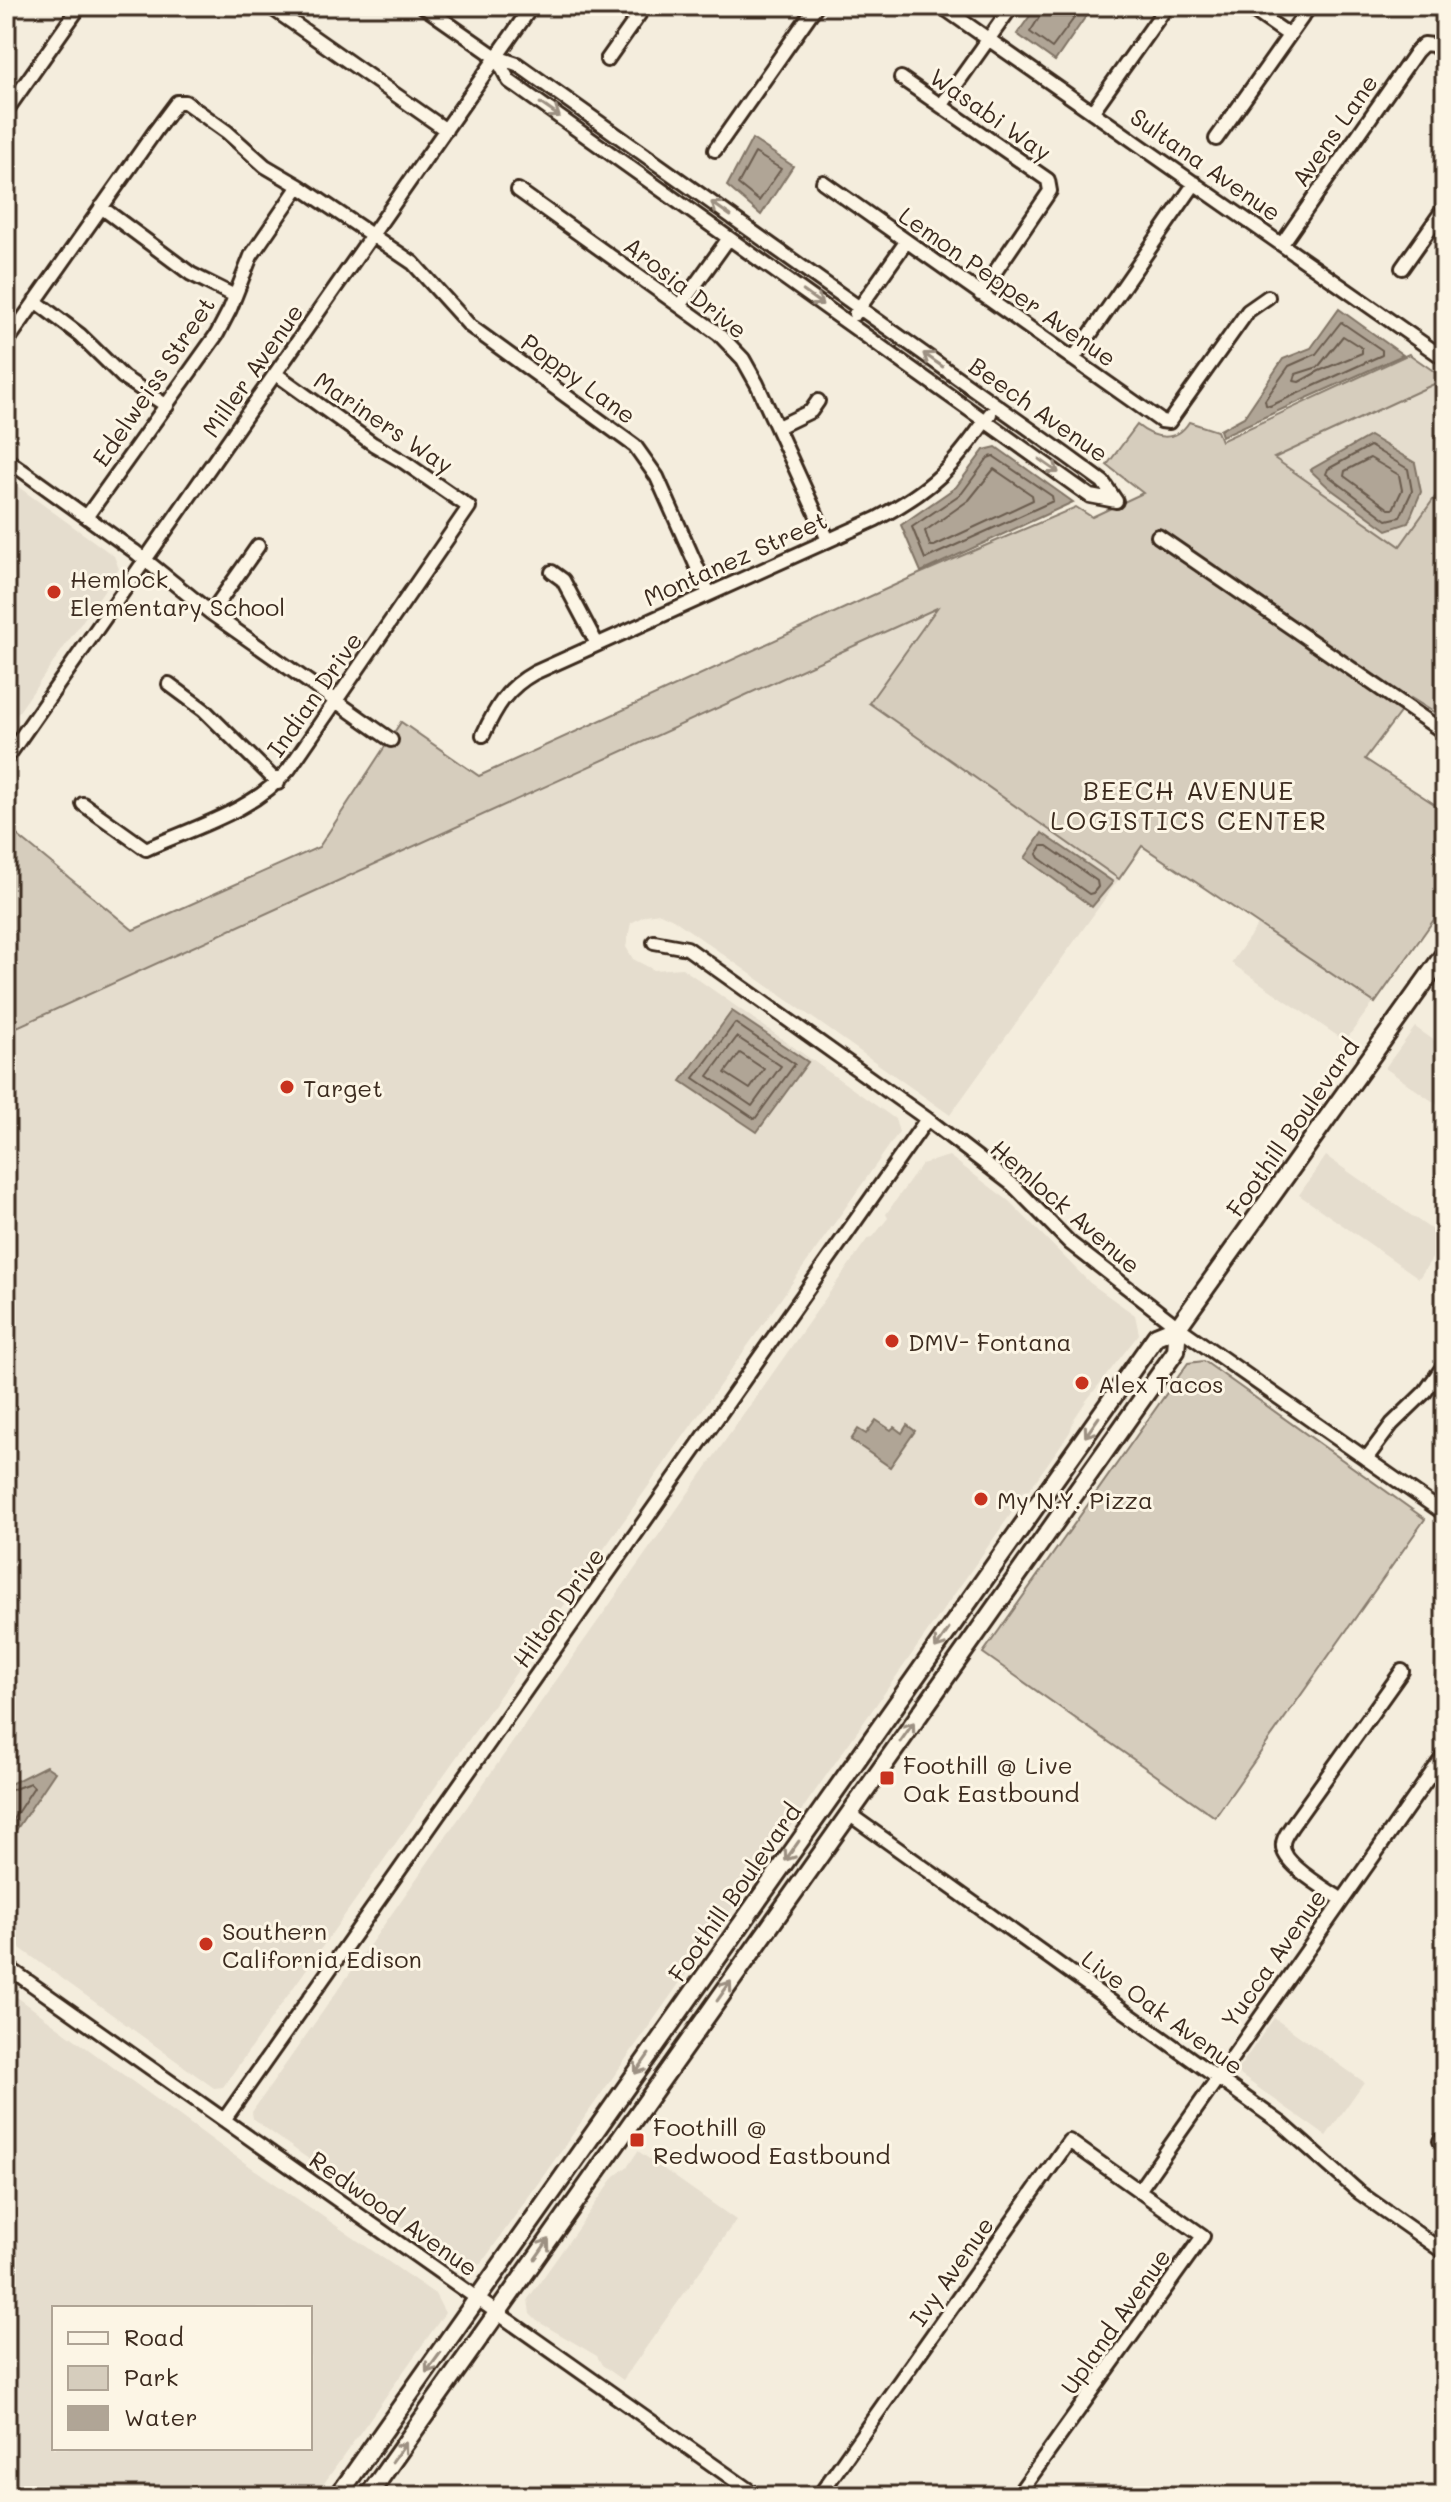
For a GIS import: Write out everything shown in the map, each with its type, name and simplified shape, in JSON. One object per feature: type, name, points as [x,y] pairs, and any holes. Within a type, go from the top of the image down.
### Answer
[{"type":"main road","name":"Foothill Boulevard","points":[[368,2496],[1176,1351],[1178,1327],[1445,953]]},
{"type":"main road","name":"Foothill Boulevard","points":[[338,2496],[1156,1336],[1178,1327]]},
{"type":"street","points":[[269,6],[446,130]]},
{"type":"street","name":"Beech Avenue","points":[[423,6],[496,57],[517,64],[996,405],[1103,482],[1116,501],[1090,496],[509,81],[496,57]]},
{"type":"street","name":"Miller Avenue","points":[[6,759],[532,6]]},
{"type":"street","points":[[607,60],[645,6]]},
{"type":"street","points":[[715,150],[816,6]]},
{"type":"street","name":"Sultana Avenue","points":[[941,6],[1445,359]]},
{"type":"street","points":[[941,106],[1012,6]]},
{"type":"street","points":[[1092,112],[1167,6]]},
{"type":"street","points":[[1247,6],[1289,35]]},
{"type":"street","points":[[1216,139],[1310,6]]},
{"type":"street","points":[[6,110],[72,10]]},
{"type":"street","name":"Avens Lane","points":[[1282,244],[1416,52],[1424,44],[1433,45],[1445,54]]},
{"type":"street","name":"Wasabi Way","points":[[901,78],[1048,180],[1050,191],[980,294]]},
{"type":"street","name":"Poppy Lane","points":[[101,207],[177,102],[185,102],[265,166],[413,263],[470,326],[635,446],[657,477],[709,594]]},
{"type":"street","name":"Lemon Pepper Avenue","points":[[823,182],[1161,421],[1169,422],[1248,311],[1268,297]]},
{"type":"street","points":[[1073,359],[1195,183]]},
{"type":"street","name":"Edelweiss Street","points":[[87,516],[217,334],[251,256],[299,186]]},
{"type":"street","name":"Arosia Drive","points":[[518,190],[719,334],[743,359],[778,427],[828,540]]},
{"type":"street","points":[[6,343],[101,207],[191,274],[235,296]]},
{"type":"street","points":[[1402,268],[1445,207]]},
{"type":"street","points":[[680,306],[729,238]]},
{"type":"street","points":[[849,323],[906,242]]},
{"type":"street","points":[[35,301],[80,335],[123,377],[167,406]]},
{"type":"street","name":"Mariners Way","points":[[276,374],[373,444],[469,507]]},
{"type":"street","points":[[778,427],[811,411],[818,401]]},
{"type":"street","name":"Montanez Street","points":[[483,735],[497,705],[511,688],[534,673],[897,508],[950,469],[996,405]]},
{"type":"street","points":[[6,459],[146,560],[211,613],[391,740]]},
{"type":"street","name":"Indian Drive","points":[[83,804],[146,849],[243,806],[278,783],[469,507]]},
{"type":"street","points":[[1158,536],[1445,733]]},
{"type":"street","points":[[211,613],[258,546]]},
{"type":"street","points":[[552,572],[563,580],[597,644]]},
{"type":"street","points":[[169,684],[204,710],[278,783]]},
{"type":"street","name":"Hemlock Avenue","points":[[654,942],[687,948],[927,1119],[1013,1185],[1070,1243],[1178,1327],[1445,1514]]},
{"type":"street","name":"Hilton Drive","points":[[224,2120],[927,1119]]},
{"type":"street","points":[[1366,1459],[1392,1424],[1425,1392],[1445,1364]]},
{"type":"street","points":[[1341,1899],[1294,1865],[1284,1854],[1282,1842],[1402,1671]]},
{"type":"street","name":"Yucca Avenue","points":[[1140,2189],[1445,1754]]},
{"type":"street","name":"Live Oak Avenue","points":[[849,1814],[1282,2124],[1360,2193],[1445,2253]]},
{"type":"street","name":"Redwood Avenue","points":[[6,1966],[757,2496]]},
{"type":"street","name":"Ivy Avenue","points":[[819,2496],[1069,2141],[1140,2189]]},
{"type":"street","name":"Upland Avenue","points":[[1017,2496],[1203,2236],[1140,2189]]},
{"type":"shaded area","points":[[1445,379],[1445,483],[1400,547],[1274,458]]},
{"type":"shaded area","name":"Hemlock Elementary School","points":[[6,478],[114,556],[119,569],[6,730]]},
{"type":"shaded area","points":[[939,607],[869,704],[1119,879],[950,1115],[673,919],[660,913],[646,915],[631,923],[626,947],[633,959],[654,970],[682,968],[895,1119],[899,1132],[223,2087],[214,2088],[6,1938],[6,1032]]},
{"type":"shaded area","points":[[1258,925],[1373,1003],[1345,1041],[1231,963]]},
{"type":"shaded area","points":[[1415,1027],[1445,1048],[1445,1110],[1385,1068]]},
{"type":"shaded area","points":[[949,1156],[1009,1201],[1090,1283],[1135,1315],[1139,1334],[1086,1401],[1074,1419],[1070,1432],[1029,1490],[1023,1491],[1013,1511],[481,2264],[457,2266],[253,2119],[252,2112],[868,1238],[873,1237],[888,1218],[886,1214],[922,1164]]},
{"type":"shaded area","points":[[1326,1156],[1445,1239],[1419,1278],[1299,1195]]},
{"type":"shaded area","points":[[6,1989],[222,2147],[435,2294],[445,2313],[315,2496],[6,2496]]},
{"type":"shaded area","points":[[1274,2018],[1364,2082],[1326,2136],[1236,2072]]},
{"type":"shaded area","points":[[638,2151],[736,2220],[623,2380],[602,2365],[597,2356],[537,2321],[530,2314],[528,2299],[615,2176],[628,2166]]},
{"type":"green space","points":[[1409,354],[1445,379],[1274,458],[1400,546],[1445,483],[1445,719],[1411,698],[1365,759],[1445,811],[1445,904],[1375,1003],[1142,846],[1119,879],[869,703],[937,608],[6,1032],[6,826],[133,930],[319,847],[401,722],[479,776],[919,574],[1076,507],[1092,517],[1143,493],[1107,465],[1137,425],[1164,437],[1178,433],[1189,422],[1217,431],[1221,441]]},
{"type":"green space","points":[[1204,1361],[1425,1519],[1215,1817],[983,1653],[1188,1363]]},
{"type":"water","points":[[1037,6],[1093,6],[1055,61],[1017,34]]},
{"type":"water","points":[[752,139],[793,166],[761,215],[727,186]]},
{"type":"water","points":[[1339,309],[1403,355],[1222,436],[1220,430],[1244,417],[1283,359],[1311,348]]},
{"type":"water","points":[[1370,436],[1415,463],[1421,492],[1408,523],[1387,530],[1310,470]]},
{"type":"water","points":[[996,447],[1073,502],[921,572],[901,525],[956,487],[984,450]]},
{"type":"water","points":[[1042,833],[1113,882],[1092,907],[1025,858]]},
{"type":"water","points":[[732,1011],[808,1062],[757,1132],[681,1081]]},
{"type":"water","points":[[876,1420],[891,1430],[894,1427],[902,1433],[907,1425],[915,1431],[890,1467],[851,1440],[858,1429],[866,1434]]},
{"type":"water","points":[[46,1766],[55,1772],[6,1845],[6,1786]]},
{"type":"place","name":"Hemlock Elementary School","points":[[54,592]]},
{"type":"place","name":"Target","points":[[287,1087]]},
{"type":"place","name":"DMV- Fontana","points":[[892,1341]]},
{"type":"place","name":"Alex Tacos","points":[[1082,1383]]},
{"type":"place","name":"My N.Y. Pizza","points":[[981,1499]]},
{"type":"place","name":"Foothill @ Live Oak Eastbound","points":[[887,1778]]},
{"type":"place","name":"Southern California Edison","points":[[206,1944]]},
{"type":"place","name":"Foothill @ Redwood Eastbound","points":[[637,2140]]},
{"type":"district","name":"BEECH AVENUE LOGISTICS CENTER","points":[[1189,805]]}]
